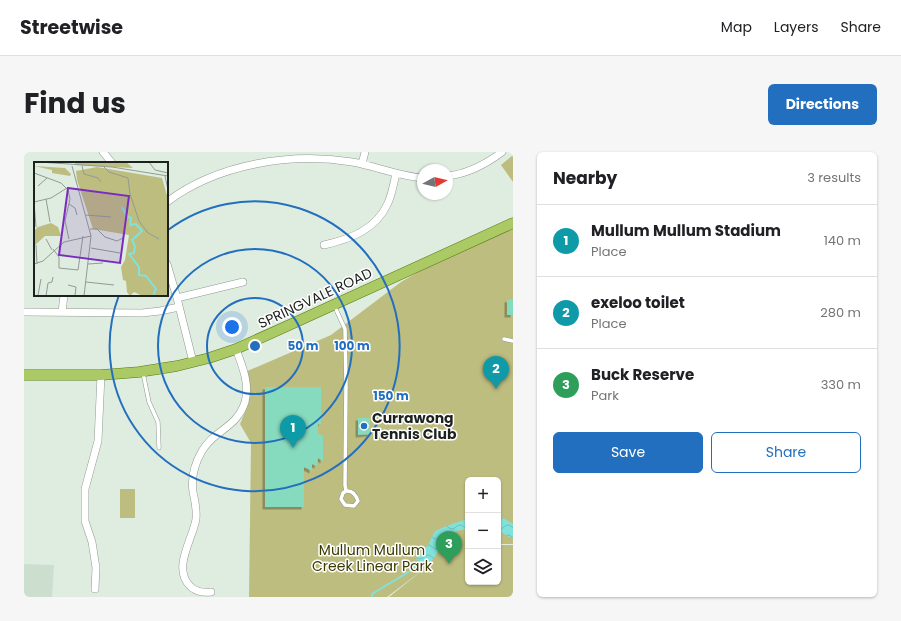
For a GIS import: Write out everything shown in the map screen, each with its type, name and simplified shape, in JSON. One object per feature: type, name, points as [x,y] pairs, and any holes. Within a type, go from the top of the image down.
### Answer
[{"type":"main road","name":"SPRINGVALE ROAD","points":[[24,375],[101,375],[143,372],[193,362],[236,349],[513,223]]},
{"type":"street","points":[[103,152],[111,162]]},
{"type":"street","points":[[362,164],[365,152]]},
{"type":"street","points":[[453,174],[474,168],[491,160],[502,152]]},
{"type":"street","points":[[168,201],[211,178],[236,169],[264,162],[290,159],[315,158],[340,160],[417,177]]},
{"type":"street","points":[[324,245],[355,236],[366,231],[375,222],[388,204],[396,173]]},
{"type":"street","points":[[168,199],[174,197]]},
{"type":"street","points":[[168,267],[193,362]]},
{"type":"street","points":[[177,298],[243,282]]},
{"type":"street","points":[[62,312],[64,296]]},
{"type":"street","points":[[24,312],[142,313],[179,307]]},
{"type":"street","points":[[211,592],[200,592],[188,584],[184,575],[184,558],[194,529],[196,518],[196,505],[192,485],[196,463],[202,450],[211,439],[228,427],[236,419],[241,412],[245,400],[246,382],[236,349]]},
{"type":"street","points":[[95,589],[96,568],[92,542],[85,521],[85,489],[87,477],[98,441],[101,375]]},
{"type":"lane","points":[[334,304],[345,329],[346,491]]},
{"type":"lane","points":[[504,339],[513,341]]},
{"type":"lane","points":[[143,372],[149,402],[158,422],[160,448]]},
{"type":"lane","points":[[346,491],[349,491],[356,496],[358,501],[354,506],[346,505],[341,499],[343,493],[346,491]]},
{"type":"shaded area","points":[[24,564],[54,565],[52,597],[24,597]]},
{"type":"green space","points":[[513,155],[513,182],[501,165]]},
{"type":"green space","name":"Mullum Mullum Creek Linear Park","points":[[513,229],[513,544],[501,544],[501,477],[465,477],[465,585],[501,585],[501,545],[513,545],[513,597],[389,597],[424,569],[387,597],[249,597],[251,443],[240,424],[248,405],[245,372],[331,335],[401,282],[439,260]]},
{"type":"green space","points":[[120,489],[135,489],[135,518],[120,518]]},
{"type":"water","points":[[501,517],[513,524],[513,537],[509,537],[501,532]]},
{"type":"water","points":[[465,520],[465,530],[460,530],[443,536],[437,553],[429,563],[425,565],[416,559],[428,545],[435,531]]},
{"type":"building","points":[[513,299],[513,315],[507,315],[507,300]]},
{"type":"building","points":[[265,387],[321,387],[321,424],[318,424],[318,433],[323,436],[323,461],[318,458],[317,466],[312,464],[312,471],[304,467],[304,507],[265,507]]},
{"type":"building","name":"Currawong Tennis Club","points":[[358,418],[370,418],[370,434],[358,435]]},
{"type":"waterway","points":[[372,597],[372,594],[410,571],[421,560]]},
{"type":"place","name":"exeloo toilet","points":[[496,389]]},
{"type":"place","name":"Currawong Tennis Club","points":[[364,426]]},
{"type":"place","name":"Mullum Mullum Stadium","points":[[293,448]]},
{"type":"place","name":"Buck Reserve","points":[[449,564]]}]
